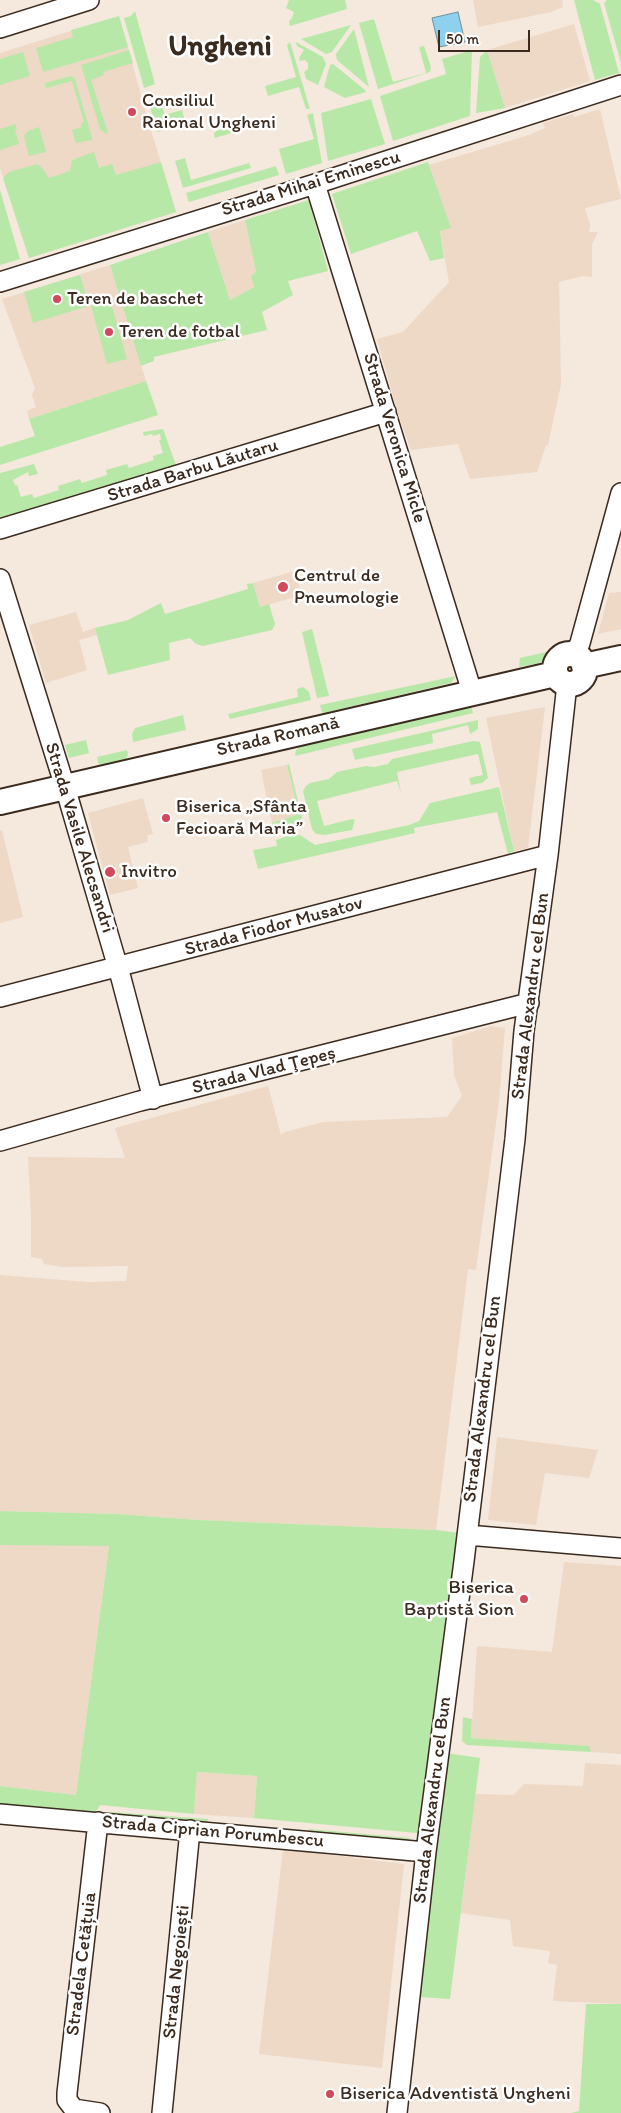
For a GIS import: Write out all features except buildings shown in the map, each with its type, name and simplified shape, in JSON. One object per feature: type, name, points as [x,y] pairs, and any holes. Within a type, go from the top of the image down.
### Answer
[{"type":"main road","points":[[561,679],[555,668],[560,658],[564,655],[580,661],[621,658]]},
{"type":"main road","name":"Strada Romană","points":[[0,802],[472,692],[561,679]]},
{"type":"street","points":[[0,28],[89,0]]},
{"type":"street","name":"Strada Mihai Eminescu","points":[[0,282],[315,184],[621,85]]},
{"type":"street","name":"Strada Veronica Micle","points":[[315,184],[472,692]]},
{"type":"street","name":"Strada Barbu Lăutaru","points":[[0,529],[386,412]]},
{"type":"street","points":[[580,661],[580,643],[613,545],[621,493]]},
{"type":"street","name":"Strada Vasile Alecsandri","points":[[0,579],[65,788],[118,968],[153,1098]]},
{"type":"street","name":"Strada Alexandru cel Bun","points":[[397,2113],[426,1852],[515,1139],[524,1031],[548,855],[561,679]]},
{"type":"street","name":"Strada Fiodor Musatov","points":[[0,997],[118,968],[548,855]]},
{"type":"street","name":"Strada Vlad Ţepeș","points":[[0,1141],[153,1098],[529,1003]]},
{"type":"street","points":[[467,1535],[621,1548]]},
{"type":"street","name":"Strada Ciprian Porumbescu","points":[[0,1814],[426,1852]]},
{"type":"street","name":"Stradela Cetățuia","points":[[98,1822],[67,2093],[70,2105],[80,2111],[100,2113]]},
{"type":"street","name":"Strada Negoiești","points":[[162,2113],[190,1830]]},
{"type":"shaded area","points":[[473,0],[562,0],[563,7],[551,12],[478,27]]},
{"type":"shaded area","points":[[119,16],[176,212],[29,258],[0,168],[0,53]]},
{"type":"shaded area","points":[[574,24],[590,81],[505,108],[487,50]]},
{"type":"shaded area","points":[[600,109],[621,199],[585,208],[590,225],[589,232],[598,232],[592,244],[592,277],[583,276],[559,282],[561,384],[548,445],[546,445],[537,472],[470,479],[458,444],[411,450],[398,414],[377,339],[403,332],[449,282],[440,231],[450,228],[429,165],[529,135],[545,128],[543,123],[573,114],[574,117]]},
{"type":"shaded area","points":[[245,220],[256,272],[254,287],[230,300],[208,232]]},
{"type":"shaded area","points":[[110,265],[146,381],[29,419],[27,411],[36,407],[32,395],[35,388],[2,299]]},
{"type":"shaded area","points":[[295,571],[302,595],[260,607],[253,583]]},
{"type":"shaded area","points":[[621,592],[621,629],[598,634],[609,593]]},
{"type":"shaded area","points":[[76,612],[83,632],[95,628],[97,635],[79,640],[87,670],[46,683],[29,625]]},
{"type":"shaded area","points":[[545,707],[528,848],[514,851],[486,718]]},
{"type":"shaded area","points":[[287,765],[299,814],[272,823],[261,770]]},
{"type":"shaded area","points":[[143,798],[153,834],[147,835],[148,842],[128,847],[138,888],[110,895],[88,813]]},
{"type":"shaded area","points":[[2,830],[23,917],[0,923],[0,831]]},
{"type":"shaded area","points":[[491,1026],[505,1028],[499,1101],[476,1270],[468,1269],[436,1530],[199,1520],[118,1514],[0,1511],[0,1275],[88,1282],[126,1281],[128,1266],[62,1267],[44,1264],[42,1259],[31,1257],[28,1157],[125,1158],[115,1128],[268,1086],[281,1135],[285,1132],[323,1122],[447,1117],[462,1096],[454,1075],[452,1038]]},
{"type":"shaded area","points":[[497,1437],[598,1450],[589,1478],[545,1473],[536,1525],[488,1520]]},
{"type":"shaded area","points":[[0,1545],[109,1545],[76,1795],[0,1786]]},
{"type":"shaded area","points":[[564,1562],[621,1566],[621,1754],[591,1752],[588,1746],[471,1738],[477,1646],[552,1652]]},
{"type":"shaded area","points":[[585,1763],[621,1765],[621,2004],[553,2001],[557,1965],[548,1963],[550,1951],[513,1946],[510,1920],[461,1913],[475,1794],[514,1795],[524,1784],[583,1786]]},
{"type":"shaded area","points":[[197,1772],[257,1776],[254,1818],[194,1814]]},
{"type":"shaded area","points":[[283,1849],[404,1864],[382,2068],[259,2054]]},
{"type":"green space","points":[[289,0],[345,0],[347,9],[290,26],[289,21],[294,12],[286,8]]},
{"type":"green space","points":[[574,0],[593,0],[600,4],[619,73],[595,80]]},
{"type":"green space","points":[[607,0],[621,0],[621,63],[604,3]]},
{"type":"green space","points":[[135,11],[155,84],[144,88],[124,18],[131,16]]},
{"type":"green space","points":[[119,16],[128,47],[43,72],[36,48],[73,37],[71,30]]},
{"type":"green space","points":[[374,19],[393,82],[426,73],[419,47],[424,46],[431,67],[430,72],[378,89],[359,23]]},
{"type":"green space","points":[[351,25],[332,52],[326,54],[301,39]]},
{"type":"green space","points":[[354,29],[369,87],[337,60],[336,54]]},
{"type":"green space","points":[[290,42],[310,109],[306,109],[299,87],[268,96],[265,86],[296,77],[287,45]]},
{"type":"green space","points":[[296,42],[323,57],[326,64],[318,85],[306,79],[304,72],[308,69],[308,63],[305,60],[300,61],[299,58],[304,50],[297,46]]},
{"type":"green space","points":[[129,50],[133,63],[103,72],[104,75],[91,80],[108,133],[106,134],[100,129],[81,65]]},
{"type":"green space","points":[[472,50],[470,116],[393,141],[380,96],[446,74],[442,59]]},
{"type":"green space","points":[[487,50],[505,108],[476,113],[480,57]]},
{"type":"green space","points":[[23,52],[30,76],[0,85],[0,59]]},
{"type":"green space","points":[[333,64],[366,92],[345,98],[324,87],[330,65]]},
{"type":"green space","points":[[71,76],[75,79],[92,140],[76,143],[72,130],[82,127],[81,123],[84,122],[72,81],[46,88],[45,83]]},
{"type":"green space","points":[[371,99],[385,144],[328,161],[321,113]]},
{"type":"green space","points":[[161,103],[165,115],[182,110],[186,124],[157,132],[150,106]]},
{"type":"green space","points":[[313,113],[322,163],[286,174],[279,149],[314,139],[307,115]]},
{"type":"green space","points":[[262,117],[264,123],[215,138],[214,134],[216,131]]},
{"type":"green space","points":[[15,124],[19,144],[0,150],[0,129]]},
{"type":"green space","points":[[39,127],[46,152],[29,156],[24,136],[28,131]]},
{"type":"green space","points":[[94,152],[99,168],[112,164],[116,175],[161,162],[176,212],[29,258],[3,178],[9,172],[37,164],[49,178],[70,171],[72,160]]},
{"type":"green space","points":[[185,158],[191,180],[249,163],[251,168],[183,188],[175,161]]},
{"type":"green space","points":[[428,162],[451,228],[440,231],[444,258],[430,261],[417,231],[351,254],[332,194]]},
{"type":"green space","points":[[276,166],[279,175],[189,202],[186,193]]},
{"type":"green space","points":[[0,190],[20,259],[0,265]]},
{"type":"green space","points":[[309,200],[328,271],[288,281],[293,295],[262,312],[267,330],[154,357],[154,361],[141,366],[110,265],[208,232],[230,300],[254,287],[251,276],[256,272],[245,220]]},
{"type":"green space","name":"Teren de baschet","points":[[80,275],[89,306],[33,323],[24,292]]},
{"type":"green space","name":"Teren de fotbal","points":[[110,300],[127,359],[107,364],[91,306]]},
{"type":"green space","points":[[146,381],[158,415],[0,465],[0,447],[35,436],[29,419]]},
{"type":"green space","points":[[163,429],[176,465],[172,471],[0,522],[0,473],[34,464],[38,474],[29,476],[28,472],[13,480],[21,497],[32,494],[34,498],[59,490],[58,486],[80,479],[82,483],[107,475],[106,470],[127,464],[129,468],[154,460],[153,456],[163,453],[159,440],[161,440],[160,434],[144,436],[143,432]]},
{"type":"green space","points":[[253,583],[260,607],[269,604],[275,624],[272,630],[203,646],[196,644],[190,638],[169,643],[170,660],[108,675],[95,628],[128,620],[161,603],[165,614],[248,589],[247,584]]},
{"type":"green space","points":[[312,629],[329,696],[317,698],[302,632]]},
{"type":"green space","points":[[559,649],[551,657],[539,663],[519,667],[520,658]]},
{"type":"green space","points":[[456,676],[451,683],[324,713],[320,705]]},
{"type":"green space","points":[[303,687],[309,692],[311,700],[230,719],[228,714],[298,697],[297,689]]},
{"type":"green space","points":[[471,706],[473,713],[295,756],[296,750],[301,746]]},
{"type":"green space","points":[[183,715],[186,730],[133,742],[132,734],[135,728]]},
{"type":"green space","points":[[478,720],[478,729],[470,734],[468,725],[432,734],[433,743],[355,760],[352,749]]},
{"type":"green space","points":[[86,740],[89,753],[69,758],[65,745]]},
{"type":"green space","points":[[473,741],[480,742],[488,778],[482,783],[471,785],[469,778],[483,775],[478,754],[397,772],[401,793],[397,781],[317,801],[324,826],[352,819],[355,820],[352,830],[325,835],[316,834],[312,829],[303,791],[310,783],[329,779],[337,772],[388,764],[392,759]]},
{"type":"green space","points":[[127,750],[126,759],[99,765],[97,757]]},
{"type":"green space","points":[[289,764],[302,818],[298,825],[274,831],[272,823],[299,814],[287,765]]},
{"type":"green space","points":[[499,787],[514,851],[508,854],[497,812],[414,828],[415,833],[258,869],[253,850],[277,846],[276,840],[293,834],[300,835],[315,845],[409,825],[419,821],[430,803]]},
{"type":"green space","points":[[0,1511],[118,1514],[199,1520],[436,1530],[460,1533],[424,1845],[416,1845],[417,1833],[254,1818],[257,1776],[197,1772],[194,1814],[100,1805],[95,1813],[0,1808],[0,1786],[76,1795],[109,1546],[0,1545]]},
{"type":"green space","points":[[463,1717],[472,1719],[471,1738],[589,1746],[591,1752],[467,1745],[462,1741]]},
{"type":"green space","points":[[446,1753],[480,1758],[450,1999],[419,1997]]},
{"type":"green space","points":[[109,1812],[208,1819],[207,1825],[108,1817]]},
{"type":"green space","points":[[309,1829],[410,1838],[409,1842],[310,1832]]},
{"type":"green space","points":[[586,2004],[621,2004],[621,2113],[571,2113],[579,2111]]},
{"type":"water","points":[[458,12],[465,42],[439,47],[432,18]]},
{"type":"place","name":"Consiliul Raional Ungheni","points":[[132,112]]},
{"type":"place","name":"Teren de baschet","points":[[57,299]]},
{"type":"place","name":"Teren de fotbal","points":[[109,332]]},
{"type":"place","name":"Centrul de Pneumologie","points":[[283,587]]},
{"type":"place","name":"Biserica „Sfânta Fecioară Maria”","points":[[166,818]]},
{"type":"place","name":"Invitro","points":[[110,872]]},
{"type":"place","name":"Biserica Baptistă Sion","points":[[524,1599]]},
{"type":"place","name":"Biserica Adventistă Ungheni","points":[[330,2094]]},
{"type":"district","name":"Ungheni","points":[[220,48]]}]
